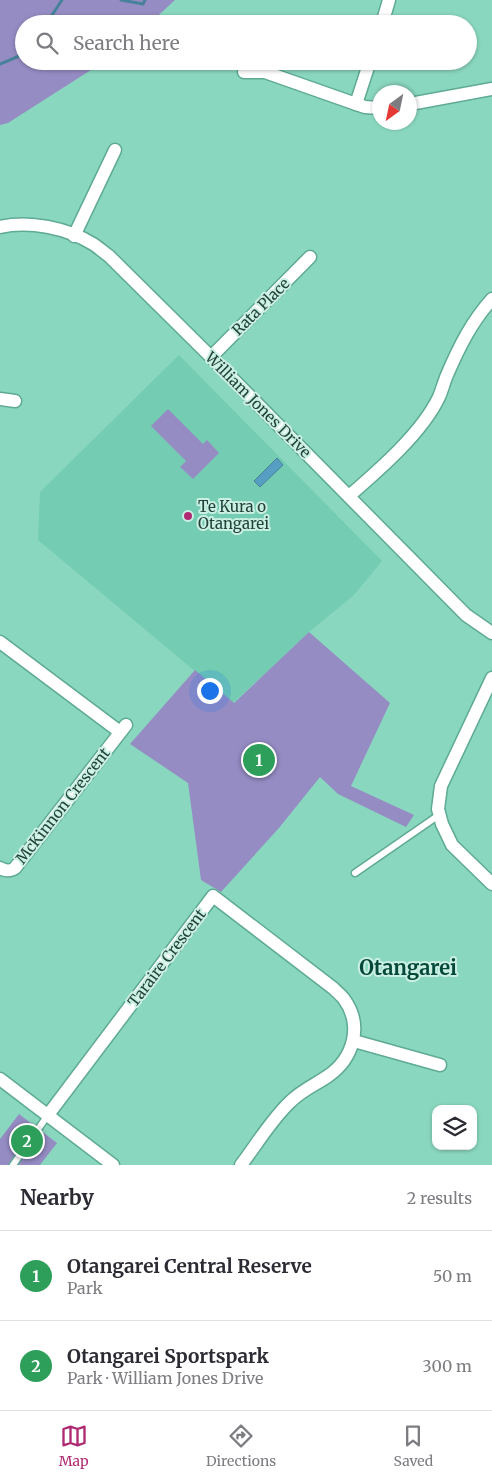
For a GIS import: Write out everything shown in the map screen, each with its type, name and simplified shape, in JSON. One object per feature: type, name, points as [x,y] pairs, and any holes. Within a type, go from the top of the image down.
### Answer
[{"type":"street","points":[[385,15],[390,0]]},
{"type":"street","points":[[356,104],[367,70]]},
{"type":"street","points":[[244,72],[265,72],[365,107],[372,107]]},
{"type":"street","points":[[417,103],[492,89]]},
{"type":"street","points":[[74,236],[115,150]]},
{"type":"street","name":"William Jones Drive","points":[[0,227],[26,225],[51,228],[93,244],[109,256],[466,616],[492,633]]},
{"type":"street","name":"Rata Place","points":[[211,357],[310,257]]},
{"type":"street","points":[[348,496],[409,439],[423,423],[439,398],[447,375],[471,325],[492,299]]},
{"type":"street","points":[[0,398],[15,401]]},
{"type":"street","name":"McKinnon Crescent","points":[[0,642],[123,728],[15,868],[12,870],[0,868]]},
{"type":"street","points":[[492,678],[441,786],[438,809],[442,824],[452,845],[492,884]]},
{"type":"street","name":"Taraire Crescent","points":[[48,1115],[213,896],[333,988],[344,999],[351,1014],[354,1041]]},
{"type":"street","points":[[241,1165],[290,1101],[308,1087],[328,1076],[341,1064],[354,1041],[440,1065]]},
{"type":"street","points":[[0,1079],[113,1165]]},
{"type":"lane","points":[[355,873],[439,815]]},
{"type":"lane","points":[[12,1165],[48,1115]]},
{"type":"shaded area","points":[[0,0],[175,0],[159,15],[15,15],[15,70],[91,70],[8,123],[0,125]]},
{"type":"shaded area","name":"Te Kura o Otangarei","points":[[179,355],[382,561],[354,595],[309,632],[233,703],[38,540],[40,492]]},
{"type":"shaded area","points":[[168,409],[203,444],[207,440],[219,453],[193,479],[180,467],[186,461],[151,426]]},
{"type":"shaded area","points":[[309,632],[390,703],[351,786],[414,815],[406,827],[338,794],[320,777],[279,828],[221,892],[201,880],[188,783],[130,744],[195,670],[234,703]]},
{"type":"shaded area","points":[[19,1114],[57,1143],[40,1165],[0,1165],[0,1139]]},
{"type":"water","points":[[277,458],[283,465],[260,487],[254,481]]},
{"type":"waterway","points":[[52,15],[62,0]]},
{"type":"waterway","points":[[121,0],[143,4],[145,0]]},
{"type":"waterway","points":[[0,64],[15,58]]},
{"type":"place","name":"Te Kura o Otangarei","points":[[188,516]]},
{"type":"place","name":"Otangarei Central Reserve","points":[[259,760]]},
{"type":"place","name":"Otangarei Sportspark","points":[[27,1141]]},
{"type":"district","name":"Otangarei","points":[[408,968]]}]
